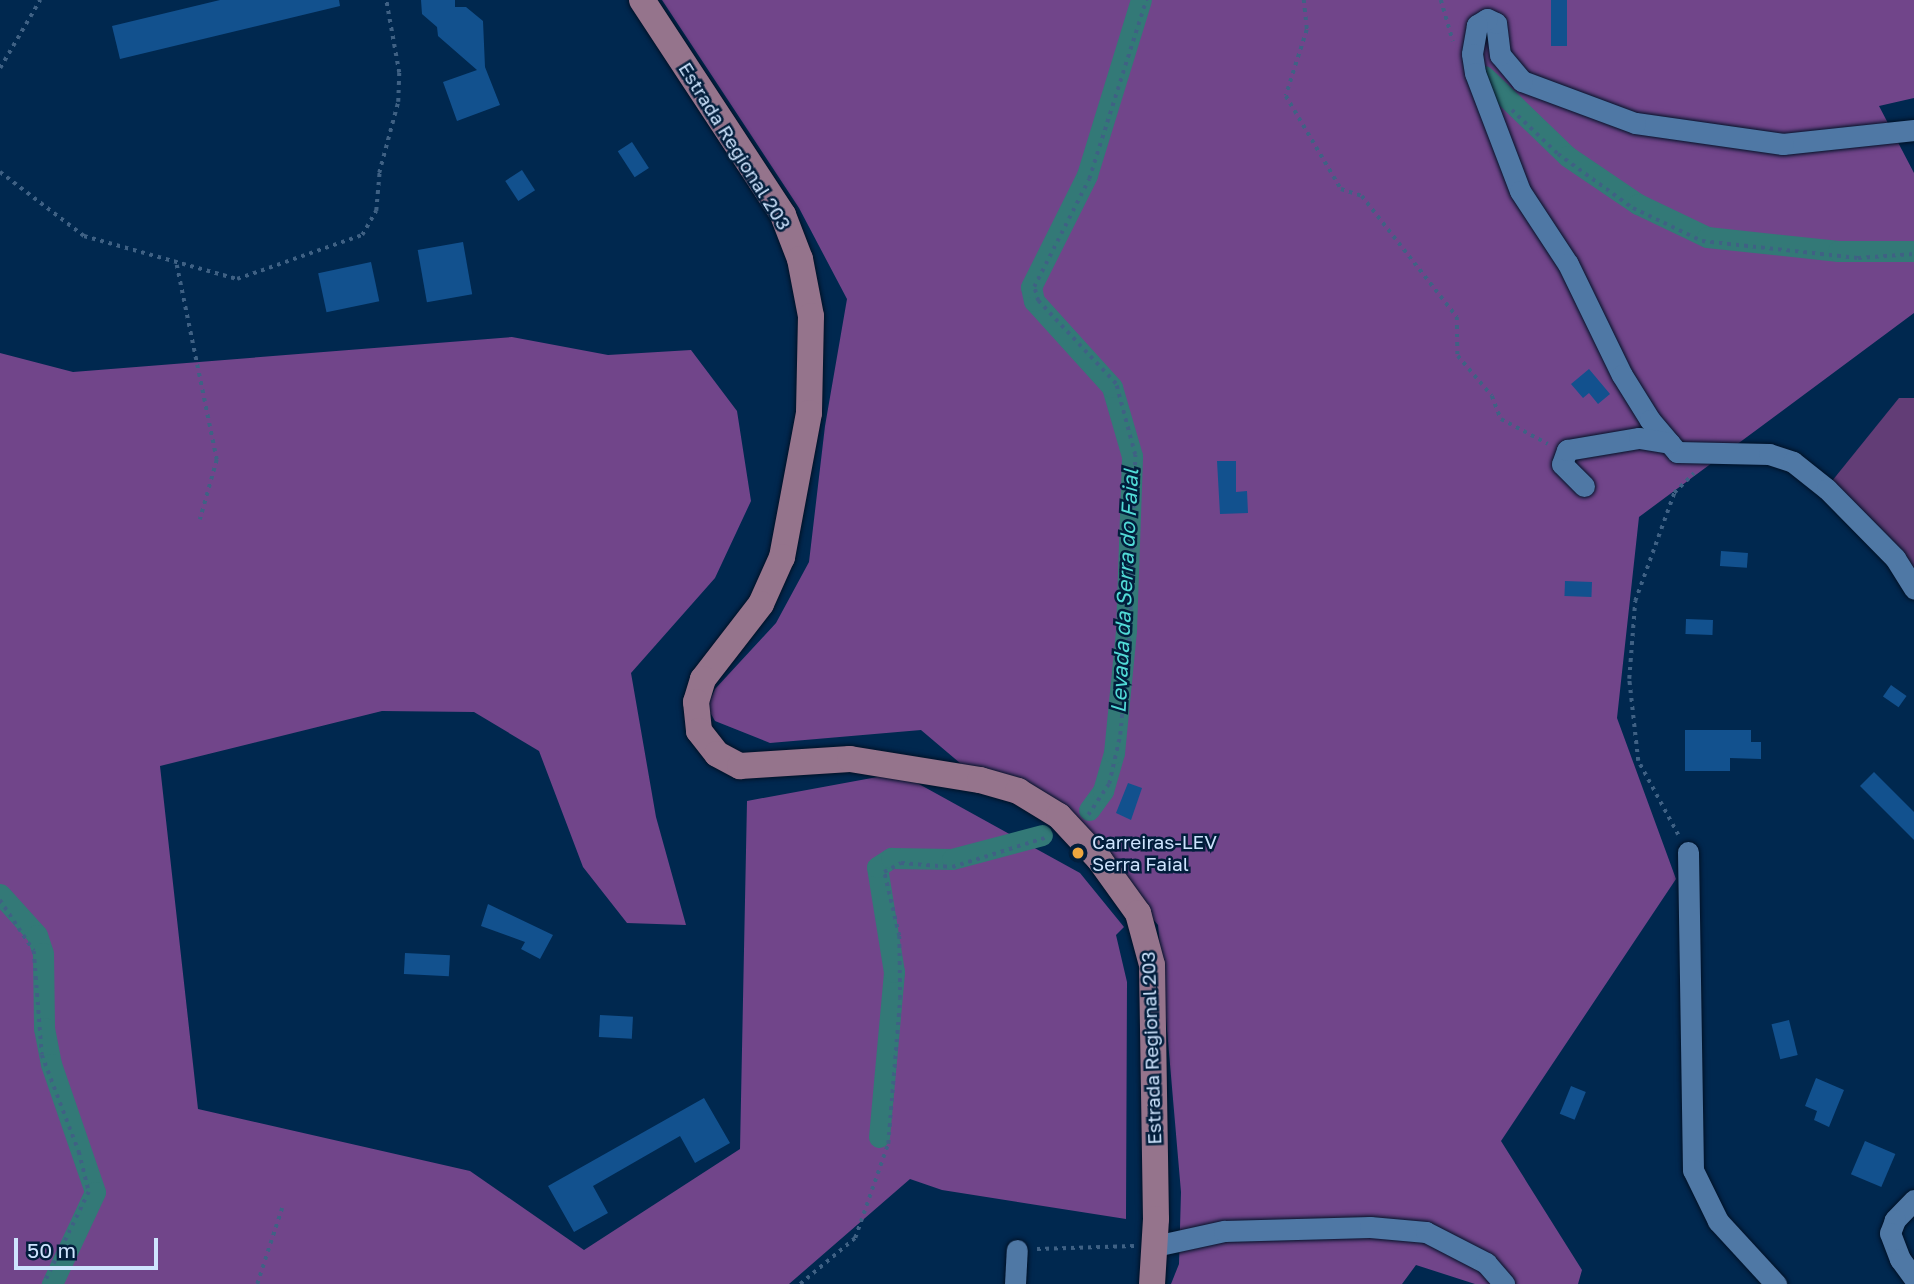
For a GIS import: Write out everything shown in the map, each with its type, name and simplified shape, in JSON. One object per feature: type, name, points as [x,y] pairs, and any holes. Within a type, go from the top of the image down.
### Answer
[{"type":"main road","name":"Estrada Regional 203","points":[[642,0],[783,215],[800,259],[811,316],[809,413],[782,557],[761,604],[703,679],[696,709],[699,731],[717,754],[740,766],[850,759],[980,780],[1018,791],[1071,826],[1129,898],[1148,943],[1153,988],[1156,1245],[1152,1284]]},
{"type":"street","points":[[1914,130],[1783,144],[1635,124],[1538,91],[1516,77],[1500,55],[1496,23],[1480,20],[1472,54],[1475,73],[1520,191],[1568,264],[1622,375],[1677,452],[1709,455],[1769,454],[1793,462],[1827,489],[1895,558],[1914,589]]},
{"type":"street","points":[[1584,486],[1562,464],[1567,450],[1640,438],[1670,443]]},
{"type":"street","points":[[1688,852],[1693,1170],[1718,1221],[1776,1284]]},
{"type":"street","points":[[1914,1200],[1895,1220],[1890,1233],[1900,1259],[1914,1278]]},
{"type":"street","points":[[1156,1245],[1224,1231],[1370,1227],[1426,1232],[1486,1263],[1504,1284]]},
{"type":"street","points":[[1015,1284],[1017,1250]]},
{"type":"path","points":[[0,68],[40,0]]},
{"type":"path","points":[[0,172],[85,236],[177,265],[237,279],[362,235],[376,211],[379,173],[398,102],[398,73],[386,0]]},
{"type":"path","points":[[800,1284],[855,1238],[888,1144],[900,999],[899,936],[884,872],[901,863],[952,867],[1045,839],[1093,811],[1109,785],[1120,734],[1130,626],[1135,455],[1116,384],[1076,337],[1038,301],[1034,287],[1089,179],[1146,0]]},
{"type":"path","points":[[1304,0],[1307,30],[1286,96],[1341,189],[1362,196],[1457,317],[1458,356],[1493,396],[1501,419],[1538,440],[1567,450]]},
{"type":"path","points":[[1441,0],[1454,44]]},
{"type":"path","points":[[1508,107],[1558,154],[1633,208],[1702,241],[1858,258],[1914,254]]},
{"type":"path","points":[[177,265],[217,460],[200,520]]},
{"type":"path","points":[[1688,852],[1638,761],[1629,679],[1639,590],[1674,493],[1709,455]]},
{"type":"path","points":[[0,900],[34,951],[42,1055],[79,1152],[89,1192],[44,1284]]},
{"type":"path","points":[[257,1284],[282,1208]]},
{"type":"path","points":[[1017,1250],[1156,1245]]},
{"type":"shaded area","points":[[662,0],[1914,0],[1914,98],[1879,106],[1914,173],[1914,313],[1639,517],[1617,718],[1676,879],[1501,1141],[1582,1270],[1578,1284],[1475,1284],[1416,1265],[1402,1284],[1171,1284],[1179,1264],[1181,1192],[1158,925],[1070,822],[980,780],[921,730],[770,743],[715,721],[707,707],[715,689],[776,623],[809,562],[825,426],[847,299],[799,208]]},
{"type":"shaded area","points":[[512,337],[608,355],[691,350],[737,411],[751,501],[715,578],[631,673],[656,817],[686,925],[627,923],[583,867],[539,751],[474,712],[382,711],[160,766],[198,1109],[470,1171],[584,1250],[740,1149],[747,801],[899,773],[1080,873],[1124,927],[1116,935],[1127,982],[1126,1219],[942,1190],[910,1179],[789,1284],[0,1284],[0,353],[73,372]]},
{"type":"shaded area","points":[[1899,398],[1914,398],[1914,586],[1832,481]]},
{"type":"building","points":[[220,0],[339,0],[340,6],[120,59],[112,26]]},
{"type":"building","points":[[421,0],[455,0],[455,7],[466,7],[483,21],[485,67],[500,105],[457,121],[443,82],[477,70],[438,36],[437,27],[422,14]]},
{"type":"building","points":[[1551,0],[1567,0],[1567,46],[1551,46]]},
{"type":"building","points":[[632,142],[649,168],[635,177],[618,151]]},
{"type":"building","points":[[522,170],[535,190],[518,201],[505,181]]},
{"type":"building","points":[[463,242],[472,294],[427,302],[418,250]]},
{"type":"building","points":[[371,262],[379,301],[326,312],[318,273]]},
{"type":"building","points":[[1589,369],[1610,394],[1598,404],[1589,393],[1583,398],[1571,384]]},
{"type":"building","points":[[1217,461],[1236,461],[1236,492],[1247,491],[1248,513],[1220,514]]},
{"type":"building","points":[[1721,551],[1748,553],[1747,568],[1720,566]]},
{"type":"building","points":[[1565,581],[1592,582],[1591,597],[1564,596]]},
{"type":"building","points":[[1686,619],[1713,620],[1712,635],[1685,634]]},
{"type":"building","points":[[1891,685],[1907,696],[1899,707],[1883,696]]},
{"type":"building","points":[[1685,730],[1751,730],[1751,742],[1761,742],[1761,759],[1730,758],[1730,771],[1685,771]]},
{"type":"building","points":[[1874,772],[1914,812],[1914,840],[1860,786]]},
{"type":"building","points":[[1128,783],[1142,788],[1131,820],[1116,813]]},
{"type":"building","points":[[488,904],[553,935],[540,959],[521,949],[525,942],[481,926]]},
{"type":"building","points":[[405,953],[450,955],[449,976],[404,974]]},
{"type":"building","points":[[600,1015],[633,1017],[632,1039],[599,1037]]},
{"type":"building","points":[[1789,1020],[1798,1055],[1780,1059],[1772,1024]]},
{"type":"building","points":[[1816,1078],[1844,1090],[1829,1127],[1814,1120],[1817,1111],[1805,1106]]},
{"type":"building","points":[[1571,1086],[1586,1092],[1575,1120],[1560,1114]]},
{"type":"building","points":[[704,1098],[730,1143],[695,1163],[680,1136],[593,1186],[608,1213],[574,1232],[548,1186]]},
{"type":"building","points":[[1865,1141],[1895,1154],[1881,1187],[1851,1174]]},
{"type":"waterway","name":"Levada da Serra do Faial","points":[[1089,810],[1103,791],[1114,753],[1126,630],[1132,456],[1112,387],[1034,301],[1031,287],[1087,175],[1141,0]]},
{"type":"waterway","name":"Levada da Serra do Faial","points":[[1484,76],[1567,156],[1638,204],[1707,237],[1838,251],[1914,251]]},
{"type":"waterway","name":"Levada da Serra do Faial","points":[[879,1137],[894,972],[877,867],[891,858],[952,859],[1042,835]]},
{"type":"waterway","name":"Levada da Serra do Faial","points":[[0,894],[37,935],[43,953],[44,1028],[51,1064],[95,1192],[52,1284]]},
{"type":"place","name":"Carreiras-LEV Serra Faial","points":[[1078,853]]}]
